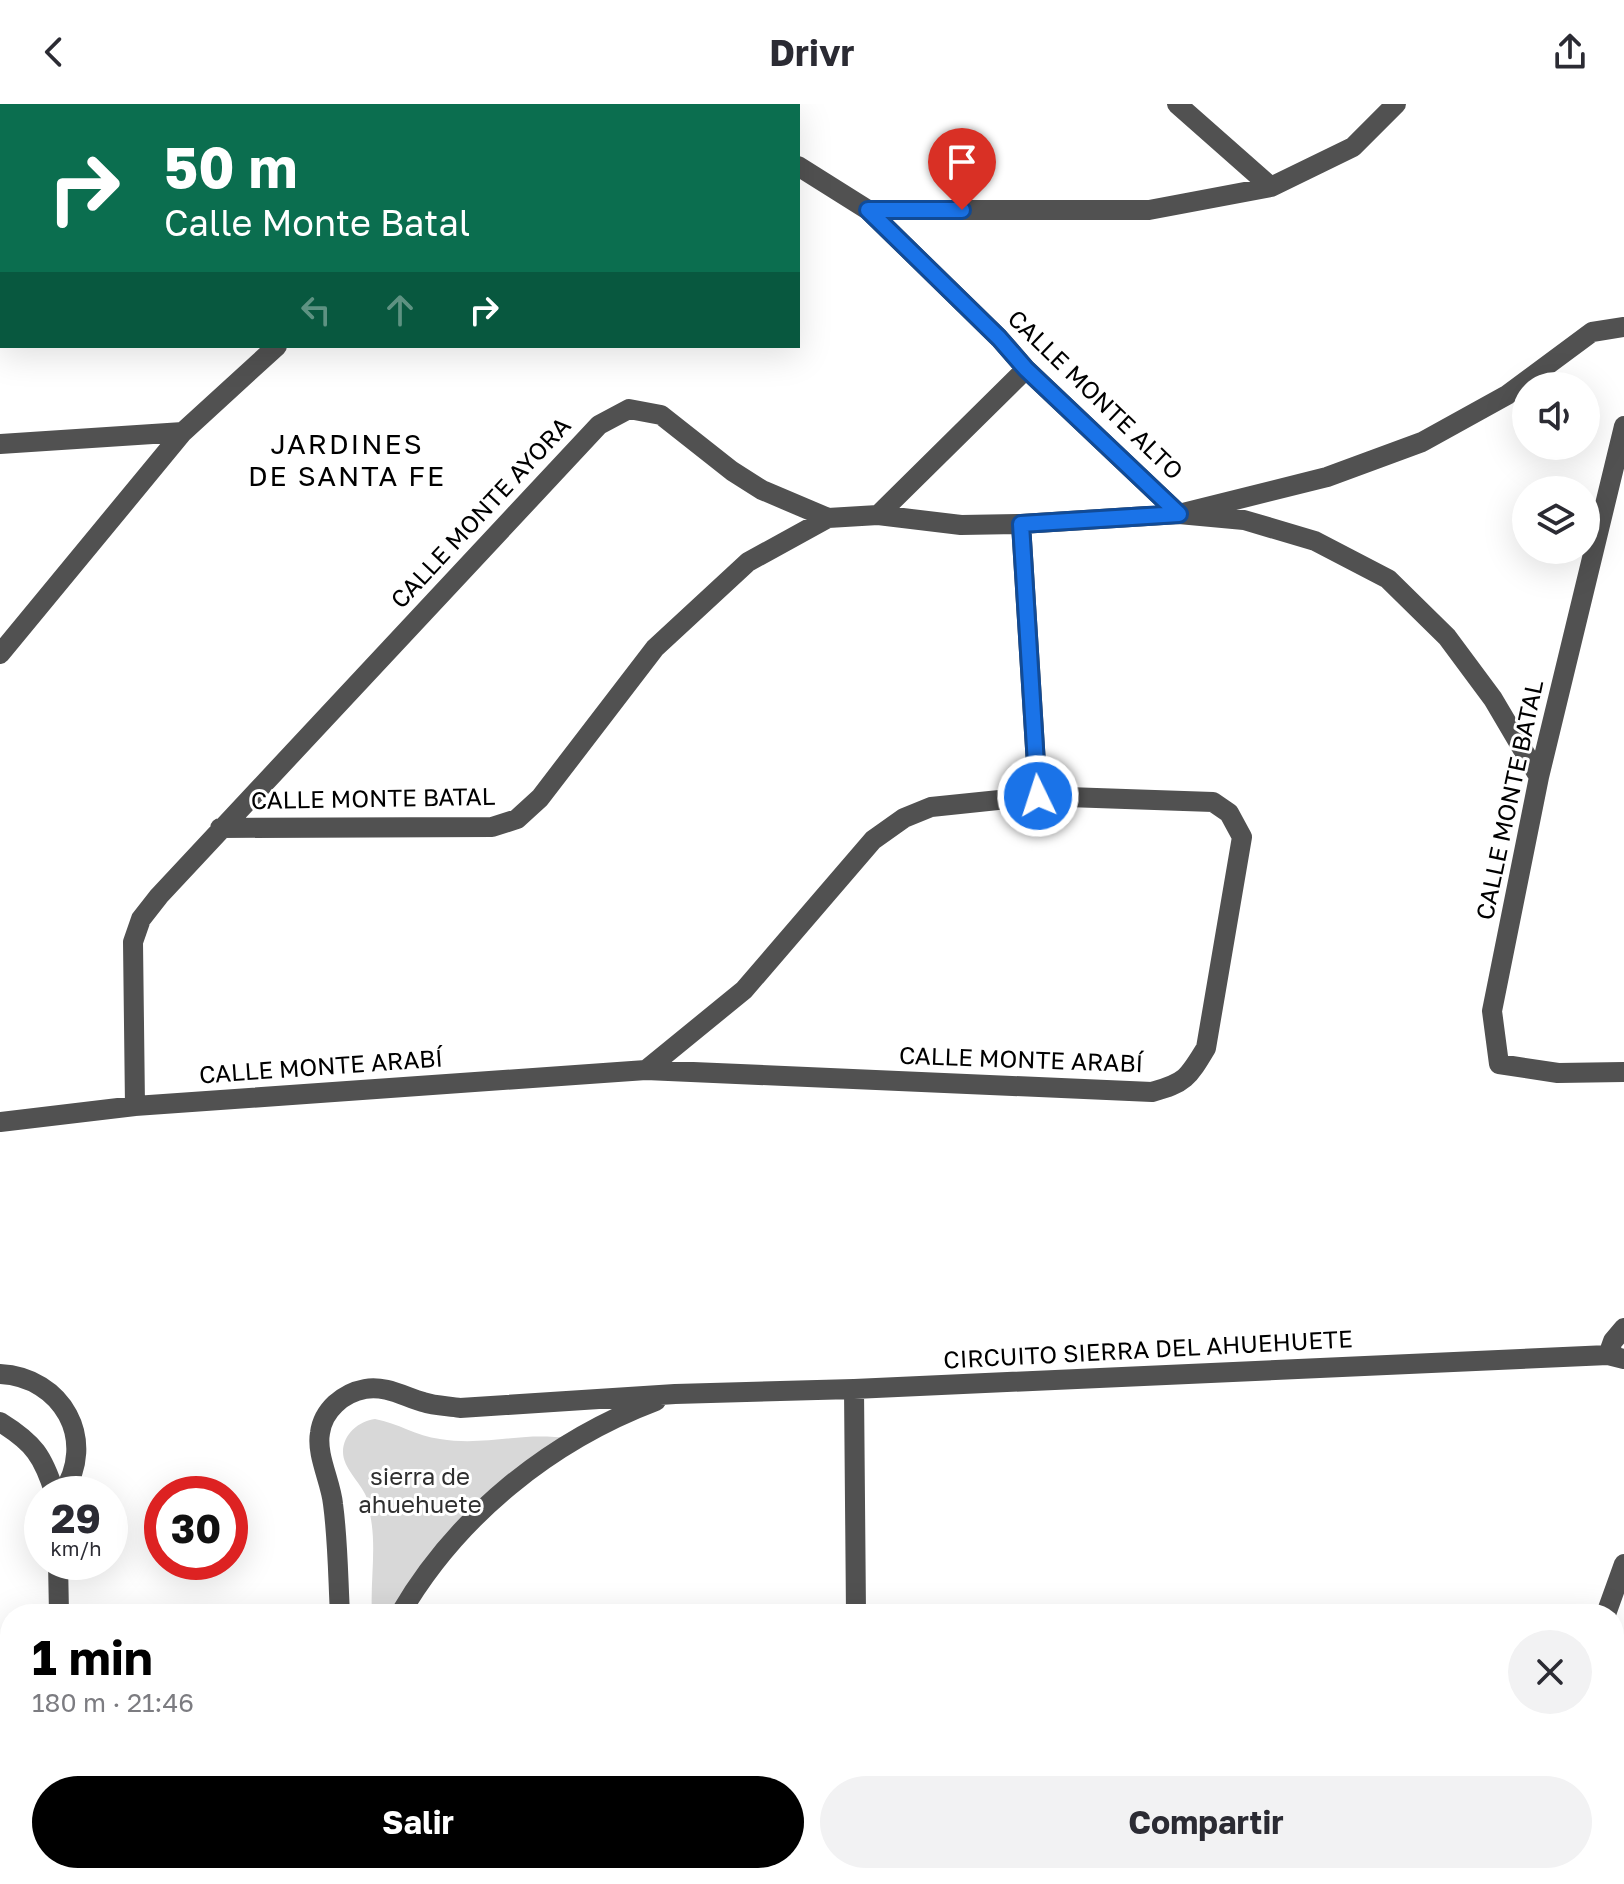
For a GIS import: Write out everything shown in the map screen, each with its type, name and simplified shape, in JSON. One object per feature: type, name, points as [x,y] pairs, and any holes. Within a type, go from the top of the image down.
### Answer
[{"type":"street","points":[[1177,104],[1271,187]]},
{"type":"street","points":[[868,210],[1149,210],[1271,187],[1353,147],[1396,104]]},
{"type":"street","name":"CALLE MONTE ALTO","points":[[800,167],[868,210],[999,338],[1026,369],[1179,514],[1244,520],[1315,541],[1388,579],[1447,637],[1493,699],[1539,777]]},
{"type":"street","name":"CALLE MONTE BATAL","points":[[135,1106],[133,942],[141,919],[220,828],[492,827],[517,819],[540,798],[655,648],[748,562],[828,518],[878,515],[961,525],[1179,514],[1327,477],[1422,442],[1507,395],[1592,332],[1624,327]]},
{"type":"street","points":[[0,654],[183,432],[275,348]]},
{"type":"street","points":[[878,515],[1026,369]]},
{"type":"street","name":"CALLE MONTE AYORA","points":[[220,828],[599,425],[629,409],[661,415],[732,471],[762,490],[828,518]]},
{"type":"street","name":"CALLE MONTE BATAL","points":[[1624,426],[1539,777],[1492,1011],[1499,1064],[1558,1073],[1624,1072]]},
{"type":"street","points":[[0,444],[183,432]]},
{"type":"street","points":[[1021,524],[1038,796]]},
{"type":"street","name":"CALLE MONTE ARABÍ","points":[[0,1122],[135,1106],[646,1070],[1152,1092],[1180,1084],[1206,1048],[1242,837],[1229,813],[1213,802],[1038,796],[931,807],[904,818],[873,840],[744,990],[646,1070]]},
{"type":"street","points":[[1616,1357],[1613,1341],[1624,1328]]},
{"type":"street","name":"CIRCUITO SIERRA DEL AHUEHUETE","points":[[339,1604],[333,1504],[320,1432],[330,1409],[349,1393],[377,1388],[426,1403],[460,1408],[675,1394],[1616,1357]]},
{"type":"street","points":[[0,1374],[14,1374],[32,1380],[63,1405],[73,1424],[77,1444],[72,1476]]},
{"type":"street","points":[[854,1389],[856,1604]]},
{"type":"street","name":"CIRCUITO SIERRA DEL AHUEHUETE","points":[[407,1604],[438,1559],[470,1522],[505,1489],[544,1459],[586,1433],[629,1411],[675,1394]]},
{"type":"street","points":[[0,1422],[24,1437],[45,1464],[49,1476]]},
{"type":"street","points":[[1610,1604],[1624,1564]]},
{"type":"street","points":[[58,1580],[59,1604]]},
{"type":"green space","name":"sierra de ahuehuete","points":[[375,1419],[423,1435],[451,1440],[570,1438],[495,1497],[400,1604],[372,1604],[373,1539],[369,1507],[367,1498],[346,1464],[343,1452],[346,1440],[363,1422]]},
{"type":"district","name":"JARDINES DE SANTA FE","points":[[347,460]]},
{"type":"route","points":[[962,210],[868,210],[999,338],[1026,369],[1179,514],[1021,524],[1038,796]]}]
